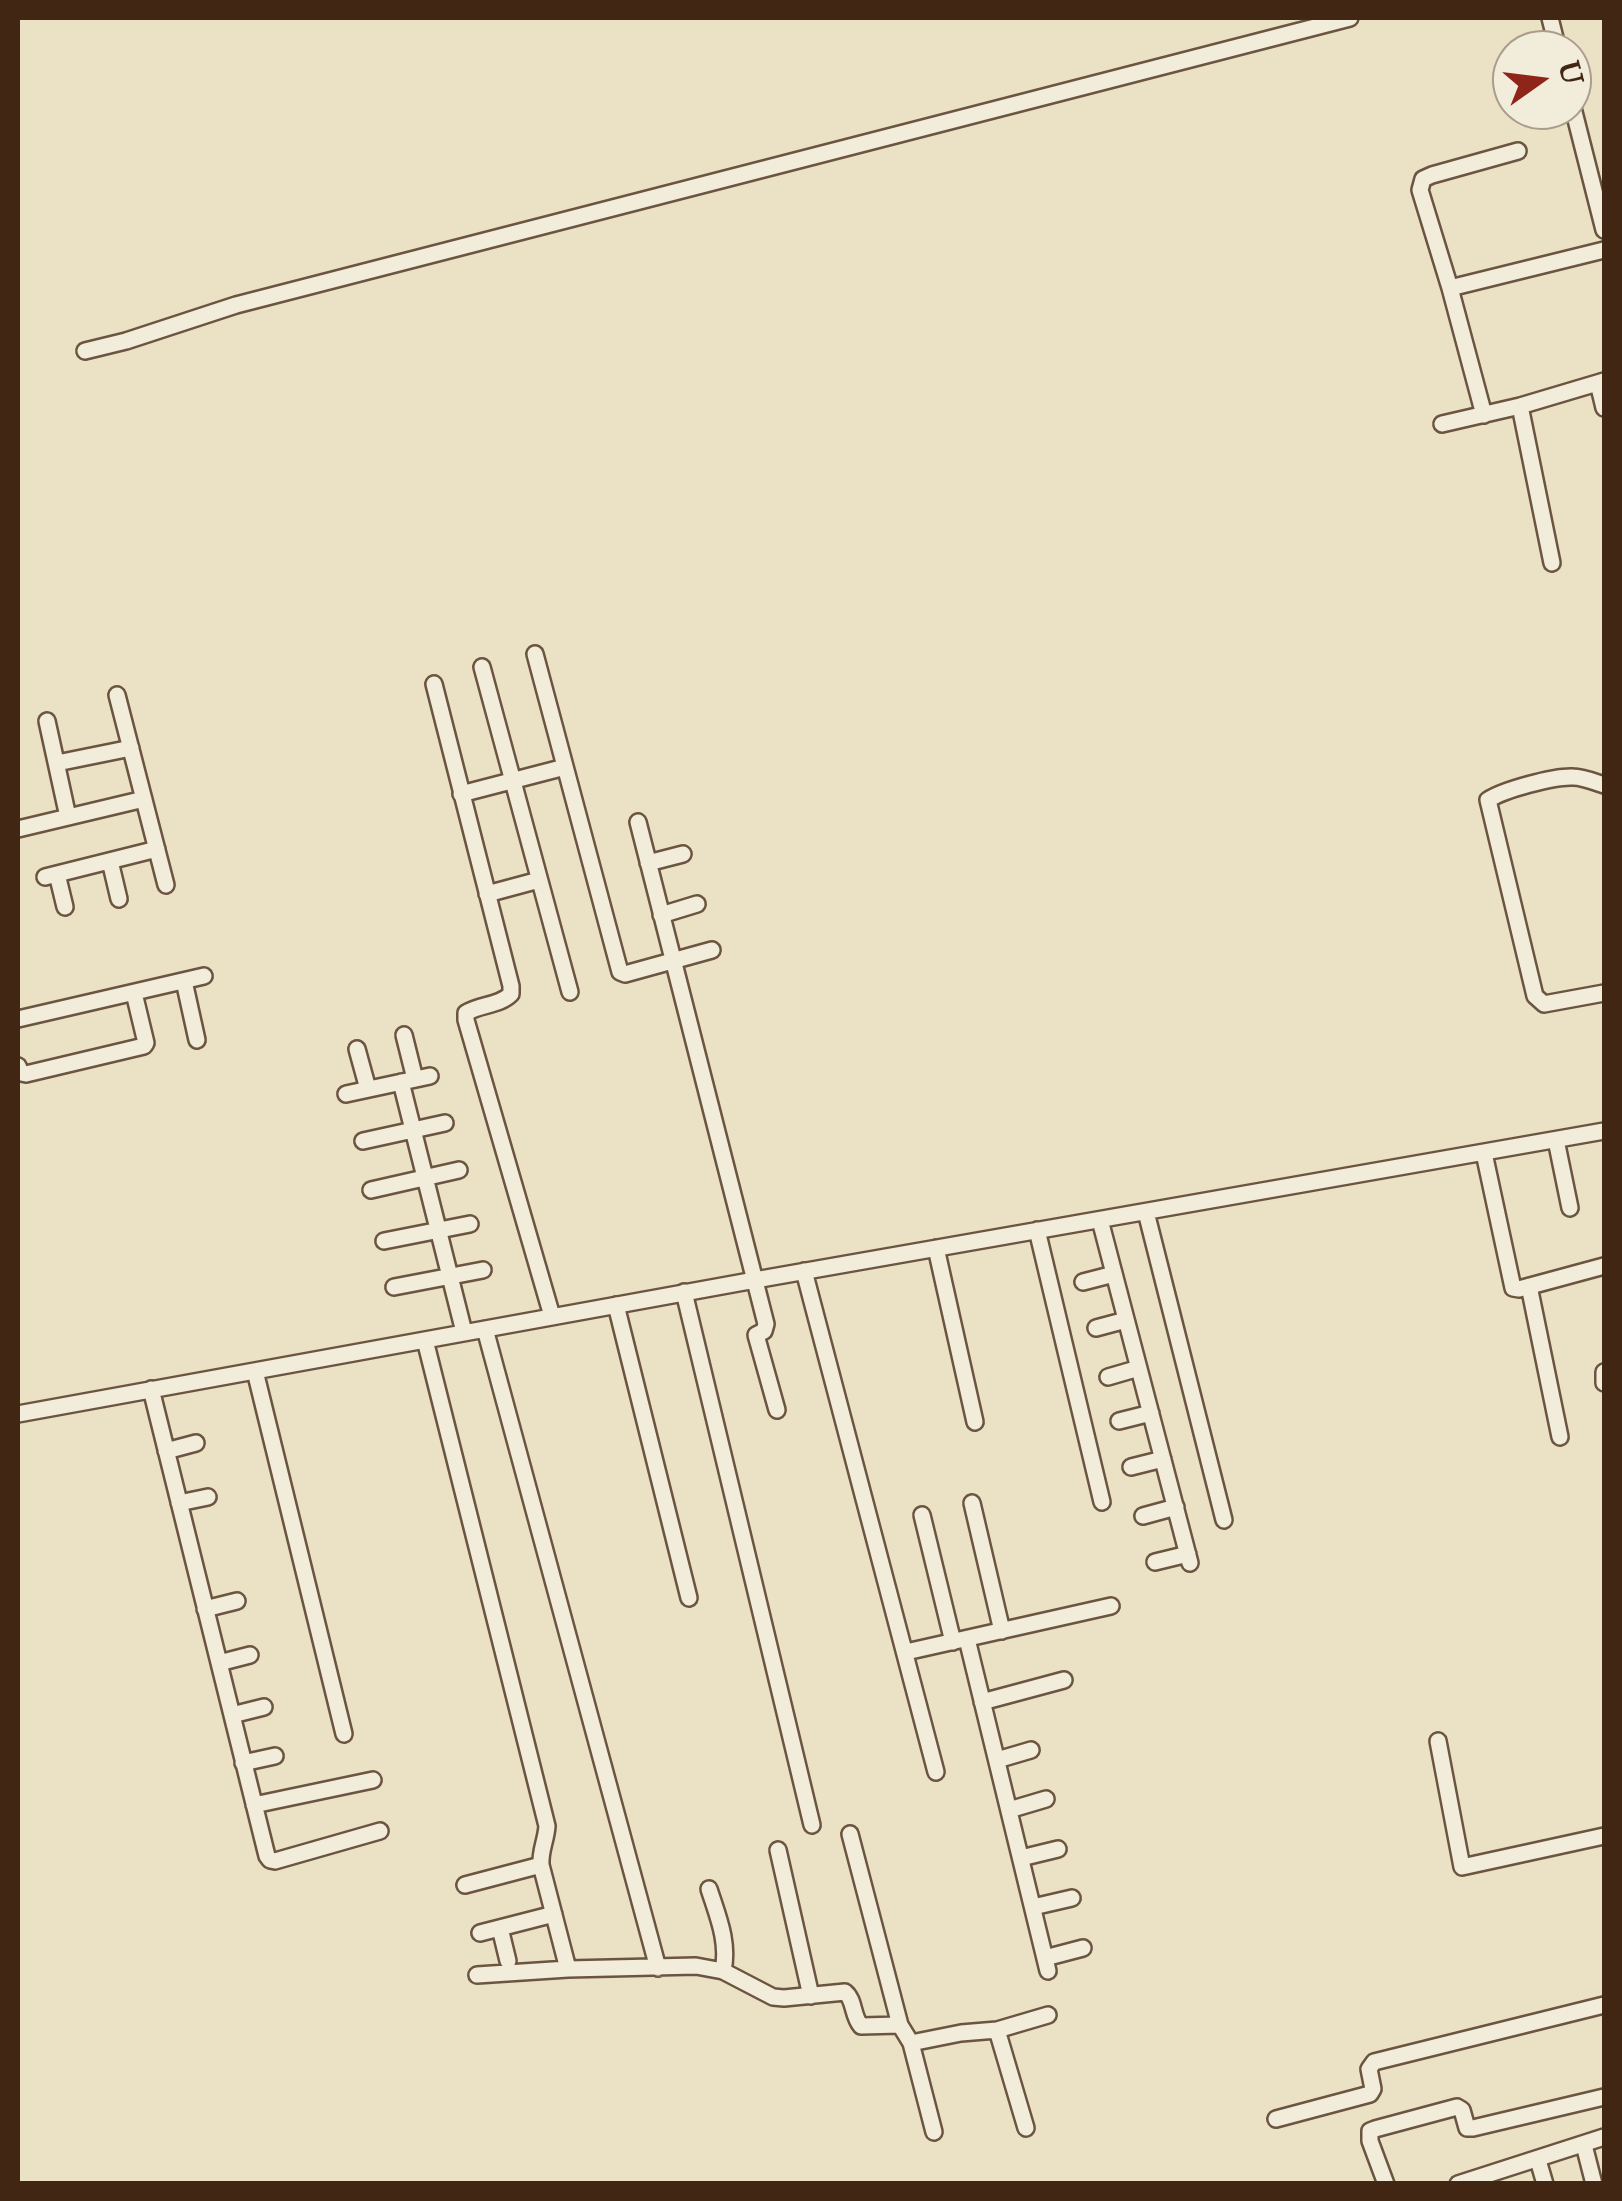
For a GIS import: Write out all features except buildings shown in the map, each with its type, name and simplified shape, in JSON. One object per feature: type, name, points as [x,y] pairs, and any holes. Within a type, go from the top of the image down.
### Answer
[{"type":"street","points":[[84,351],[254,300],[1350,18]]},
{"type":"street","points":[[1579,130],[1604,230]]},
{"type":"street","points":[[1484,415],[1420,190],[1421,182],[1432,175],[1518,151]]},
{"type":"street","points":[[1450,288],[1604,250]]},
{"type":"street","points":[[1442,424],[1601,382],[1604,408]]},
{"type":"street","points":[[1520,406],[1552,564]]},
{"type":"street","points":[[535,654],[620,972],[625,974],[712,950]]},
{"type":"street","points":[[482,668],[570,992]]},
{"type":"street","points":[[434,684],[511,986],[511,994],[505,1000],[471,1010],[466,1013],[466,1020],[552,1316]]},
{"type":"street","points":[[117,695],[166,884]]},
{"type":"street","points":[[47,721],[68,817]]},
{"type":"street","points":[[56,763],[131,748]]},
{"type":"street","points":[[461,794],[565,767]]},
{"type":"street","points":[[1604,785],[1575,776],[1488,800],[1535,996],[1544,1004],[1604,993]]},
{"type":"street","points":[[18,828],[144,799]]},
{"type":"street","points":[[638,822],[766,1324],[764,1331],[756,1335],[777,1410]]},
{"type":"street","points":[[65,908],[51,875],[157,849]]},
{"type":"street","points":[[648,863],[683,854]]},
{"type":"street","points":[[110,861],[119,899]]},
{"type":"street","points":[[487,894],[539,880]]},
{"type":"street","points":[[661,914],[698,904]]},
{"type":"street","points":[[18,1019],[204,976]]},
{"type":"street","points":[[184,981],[198,1040]]},
{"type":"street","points":[[18,1066],[26,1074],[144,1046],[134,994]]},
{"type":"street","points":[[404,1035],[415,1079],[413,1130],[464,1332]]},
{"type":"street","points":[[357,1049],[368,1089]]},
{"type":"street","points":[[346,1094],[415,1079]]},
{"type":"street","points":[[362,1141],[444,1124]]},
{"type":"street","points":[[18,1414],[684,1292],[1604,1132]]},
{"type":"street","points":[[1556,1140],[1570,1208]]},
{"type":"street","points":[[1484,1153],[1513,1288],[1604,1266]]},
{"type":"street","points":[[371,1190],[459,1170]]},
{"type":"street","points":[[1146,1212],[1224,1520]]},
{"type":"street","points":[[1100,1220],[1189,1558],[1155,1562]]},
{"type":"street","points":[[384,1240],[470,1224]]},
{"type":"street","points":[[1038,1230],[1102,1502]]},
{"type":"street","points":[[936,1248],[975,1422]]},
{"type":"street","points":[[394,1287],[483,1270]]},
{"type":"street","points":[[804,1271],[936,1772]]},
{"type":"street","points":[[1084,1282],[1114,1274]]},
{"type":"street","points":[[1529,1286],[1560,1437]]},
{"type":"street","points":[[684,1292],[812,1825]]},
{"type":"street","points":[[616,1305],[688,1598]]},
{"type":"street","points":[[1096,1328],[1126,1320]]},
{"type":"street","points":[[485,1328],[658,1968]]},
{"type":"street","points":[[424,1340],[546,1826],[541,1865],[568,1969]]},
{"type":"street","points":[[1108,1376],[1139,1368]]},
{"type":"street","points":[[255,1370],[344,1734]]},
{"type":"street","points":[[1604,1372],[1604,1384]]},
{"type":"street","points":[[150,1390],[267,1856],[272,1861],[380,1831]]},
{"type":"street","points":[[1120,1421],[1151,1413]]},
{"type":"street","points":[[166,1451],[196,1443]]},
{"type":"street","points":[[1130,1467],[1163,1459]]},
{"type":"street","points":[[179,1504],[208,1497]]},
{"type":"street","points":[[972,1503],[1002,1631]]},
{"type":"street","points":[[1144,1516],[1176,1508]]},
{"type":"street","points":[[922,1515],[982,1702],[1047,1964],[1083,1948]]},
{"type":"street","points":[[205,1609],[237,1601]]},
{"type":"street","points":[[906,1652],[1111,1606]]},
{"type":"street","points":[[219,1663],[250,1655]]},
{"type":"street","points":[[982,1702],[1064,1680]]},
{"type":"street","points":[[232,1715],[264,1707]]},
{"type":"street","points":[[1438,1741],[1462,1867],[1604,1836]]},
{"type":"street","points":[[996,1760],[1031,1750]]},
{"type":"street","points":[[243,1763],[275,1756]]},
{"type":"street","points":[[254,1805],[373,1780]]},
{"type":"street","points":[[1008,1810],[1046,1799]]},
{"type":"street","points":[[850,1834],[900,2026],[910,2043],[934,2132]]},
{"type":"street","points":[[1020,1858],[1058,1849]]},
{"type":"street","points":[[778,1850],[810,1996]]},
{"type":"street","points":[[465,1885],[541,1865]]},
{"type":"street","points":[[708,1889],[724,1936],[723,1972]]},
{"type":"street","points":[[1032,1907],[1072,1898]]},
{"type":"street","points":[[480,1934],[554,1914]]},
{"type":"street","points":[[500,1928],[508,1961]]},
{"type":"street","points":[[477,1975],[696,1966],[723,1972],[773,1997],[845,1992],[861,2026],[900,2026]]},
{"type":"street","points":[[1276,2119],[1370,2094],[1373,2088],[1369,2069],[1374,2062],[1604,2005]]},
{"type":"street","points":[[910,2043],[961,2032],[997,2030],[1048,2014]]},
{"type":"street","points":[[997,2030],[1026,2128]]},
{"type":"street","points":[[1386,2184],[1370,2141],[1374,2128],[1457,2107],[1462,2110],[1466,2128],[1473,2128],[1604,2097]]},
{"type":"street","points":[[1458,2184],[1604,2138]]},
{"type":"street","points":[[1584,2145],[1594,2184]]},
{"type":"street","points":[[1538,2160],[1545,2184]]}]
